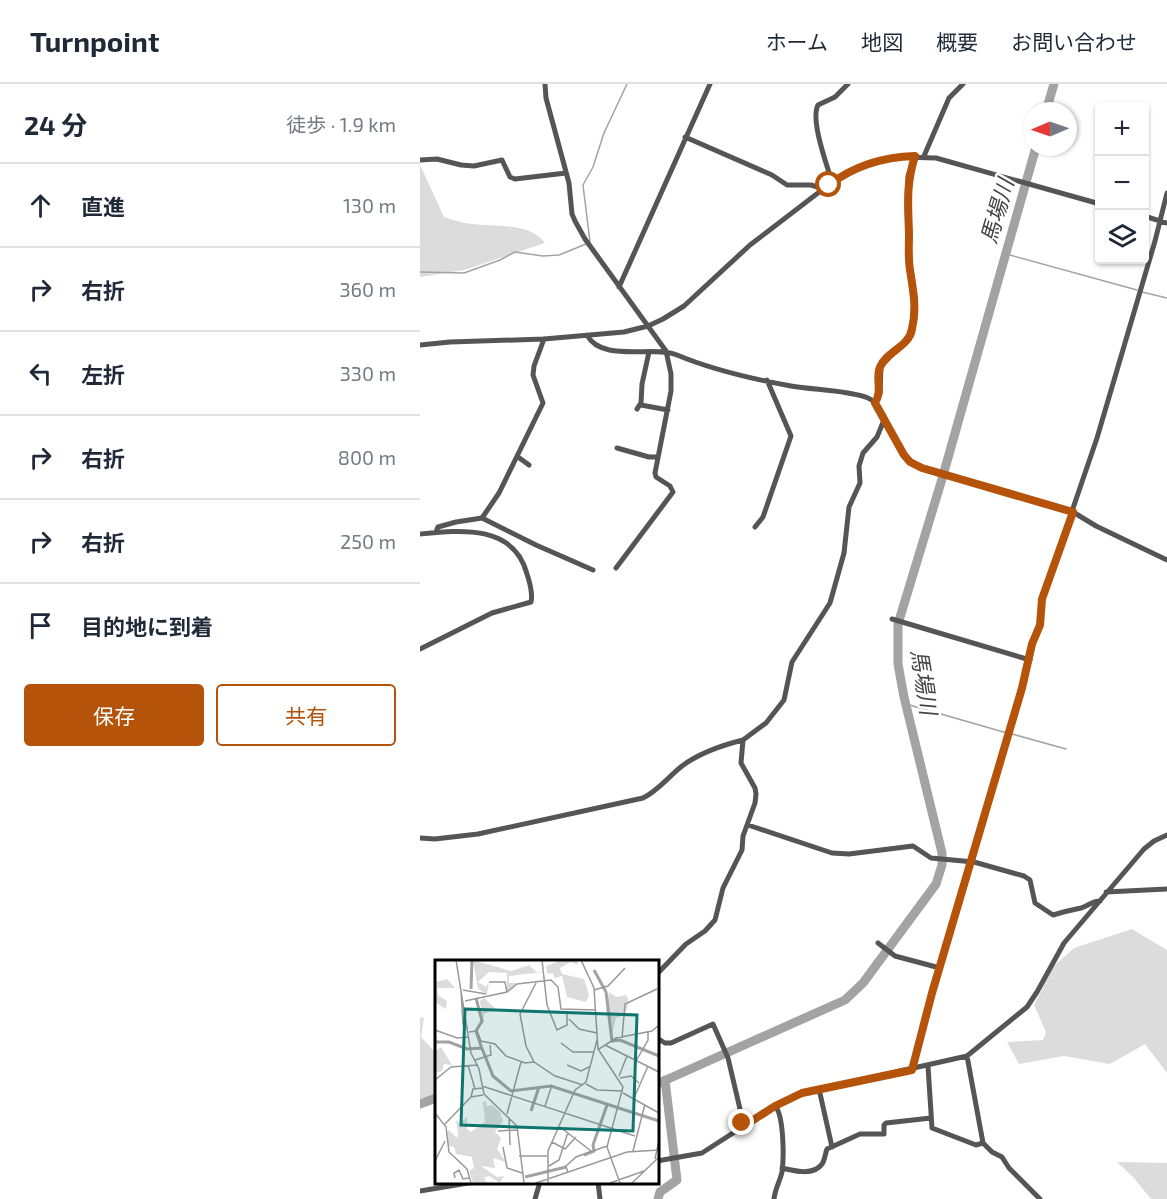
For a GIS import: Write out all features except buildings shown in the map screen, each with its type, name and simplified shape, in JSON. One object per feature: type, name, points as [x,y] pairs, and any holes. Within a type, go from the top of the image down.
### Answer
[{"type":"street","points":[[545,84],[546,98],[567,173],[572,214],[585,238],[666,351],[671,380],[668,410],[655,475],[670,486],[673,492],[616,568]]},
{"type":"street","points":[[619,286],[710,84]]},
{"type":"street","points":[[832,182],[821,144],[816,110],[820,104],[835,97],[848,84]]},
{"type":"street","points":[[924,156],[949,98],[959,85]]},
{"type":"street","points":[[685,137],[772,175],[787,185],[814,185],[824,189]]},
{"type":"street","points":[[875,403],[880,394],[881,366],[885,359],[908,338],[912,329],[915,297],[909,263],[907,204],[908,176],[915,156]]},
{"type":"street","points":[[420,345],[544,339],[624,332],[648,326],[684,306],[750,245],[832,182],[870,163],[893,158],[924,156],[936,158],[1008,176],[1095,202]]},
{"type":"street","points":[[420,160],[437,159],[474,166],[502,160],[510,177],[515,179],[567,173]]},
{"type":"street","points":[[912,1070],[1030,660],[1032,644],[1040,625],[1042,599],[1073,512],[1143,285],[1167,193]]},
{"type":"street","points":[[1149,217],[1167,223]]},
{"type":"street","points":[[587,335],[590,340],[602,348],[620,351],[666,351],[702,366],[790,386],[861,396],[875,403],[907,460],[918,466],[1073,512],[1096,526],[1164,558],[1167,550]]},
{"type":"street","points":[[482,518],[499,493],[543,403],[533,375],[544,339]]},
{"type":"street","points":[[649,352],[639,407],[649,405],[668,410]]},
{"type":"street","points":[[755,527],[763,517],[791,436],[767,380]]},
{"type":"street","points":[[420,839],[478,834],[643,798],[660,788],[684,764],[727,745],[743,741],[766,723],[787,693],[788,674],[792,662],[832,599],[844,553],[849,507],[860,483],[859,466],[863,453],[877,437],[884,420]]},
{"type":"street","points":[[617,448],[648,457],[658,457]]},
{"type":"street","points":[[518,457],[529,465]]},
{"type":"street","points":[[436,532],[438,527],[482,518],[593,570]]},
{"type":"street","points":[[420,534],[472,531],[498,538],[510,546],[519,557],[526,570],[532,596],[531,602],[492,613],[420,649]]},
{"type":"street","points":[[892,620],[1030,660]]},
{"type":"street","points":[[658,973],[686,944],[716,920],[727,878],[741,853],[743,836],[755,804],[756,794],[741,763],[743,741]]},
{"type":"street","points":[[748,825],[832,853],[849,854],[911,846],[927,856],[974,862],[1027,877],[1030,880],[1035,903],[1049,914],[1056,915],[1084,907],[1096,900],[1100,901]]},
{"type":"street","points":[[658,1161],[702,1153],[775,1106],[802,1093],[967,1056],[1026,1007],[1037,992],[1058,952],[1106,892],[1143,849],[1167,836]]},
{"type":"street","points":[[1106,892],[1167,888]]},
{"type":"street","points":[[878,943],[895,956],[940,968]]},
{"type":"street","points":[[658,1039],[665,1043],[671,1043],[711,1023],[715,1027],[728,1058],[744,1126]]},
{"type":"street","points":[[967,1056],[983,1143],[992,1152],[1002,1157],[1009,1168],[1040,1199]]},
{"type":"street","points":[[928,1066],[931,1127],[935,1131],[976,1145],[983,1143]]},
{"type":"street","points":[[819,1089],[832,1147]]},
{"type":"street","points":[[774,1199],[783,1168],[780,1122],[778,1109],[775,1106]]},
{"type":"street","points":[[783,1168],[800,1172],[818,1168],[824,1162],[827,1149],[860,1134],[884,1134],[886,1123],[931,1118]]},
{"type":"street","points":[[420,1191],[462,1184]]},
{"type":"street","points":[[535,1199],[539,1184]]},
{"type":"street","points":[[598,1184],[600,1199]]},
{"type":"shaded area","points":[[420,165],[444,217],[469,224],[521,229],[538,236],[545,243],[464,270],[420,277]]},
{"type":"shaded area","points":[[1132,929],[1167,950],[1167,1073],[1145,1044],[1110,1064],[1064,1056],[1019,1064],[1007,1042],[1043,1040],[1046,1032],[1034,1005],[1054,966],[1074,948]]},
{"type":"shaded area","points":[[420,1017],[424,1018],[421,1037],[435,1055],[435,1095],[420,1099]]},
{"type":"shaded area","points":[[1117,1162],[1167,1163],[1167,1199],[1151,1199]]},
{"type":"waterway","points":[[590,242],[583,185],[593,167],[604,133],[627,84]]},
{"type":"waterway","name":"馬場川","points":[[1049,102],[1054,84]]},
{"type":"waterway","name":"馬場川","points":[[658,1084],[845,1000],[863,983],[936,884],[942,865],[942,853],[904,697],[898,664],[898,624],[942,479],[1033,156]]},
{"type":"waterway","points":[[420,272],[464,273],[515,252],[543,256],[559,255],[586,244]]},
{"type":"waterway","points":[[1006,254],[1137,290]]},
{"type":"waterway","points":[[1142,292],[1167,298]]},
{"type":"waterway","points":[[906,704],[1007,733]]},
{"type":"waterway","points":[[1012,734],[1066,749]]},
{"type":"waterway","points":[[658,1199],[660,1192],[677,1180],[665,1080]]},
{"type":"waterway","name":"馬場川","points":[[420,1104],[435,1098]]},
{"type":"route","points":[[742,1123],[744,1126],[775,1106],[802,1093],[912,1070],[932,993],[1030,660],[1031,647],[1039,630],[1042,599],[1073,512],[922,468],[907,460],[875,403],[881,388],[879,372],[881,366],[885,359],[904,343],[912,329],[915,290],[909,263],[907,204],[908,176],[915,156],[870,163],[846,173],[829,185]]}]
